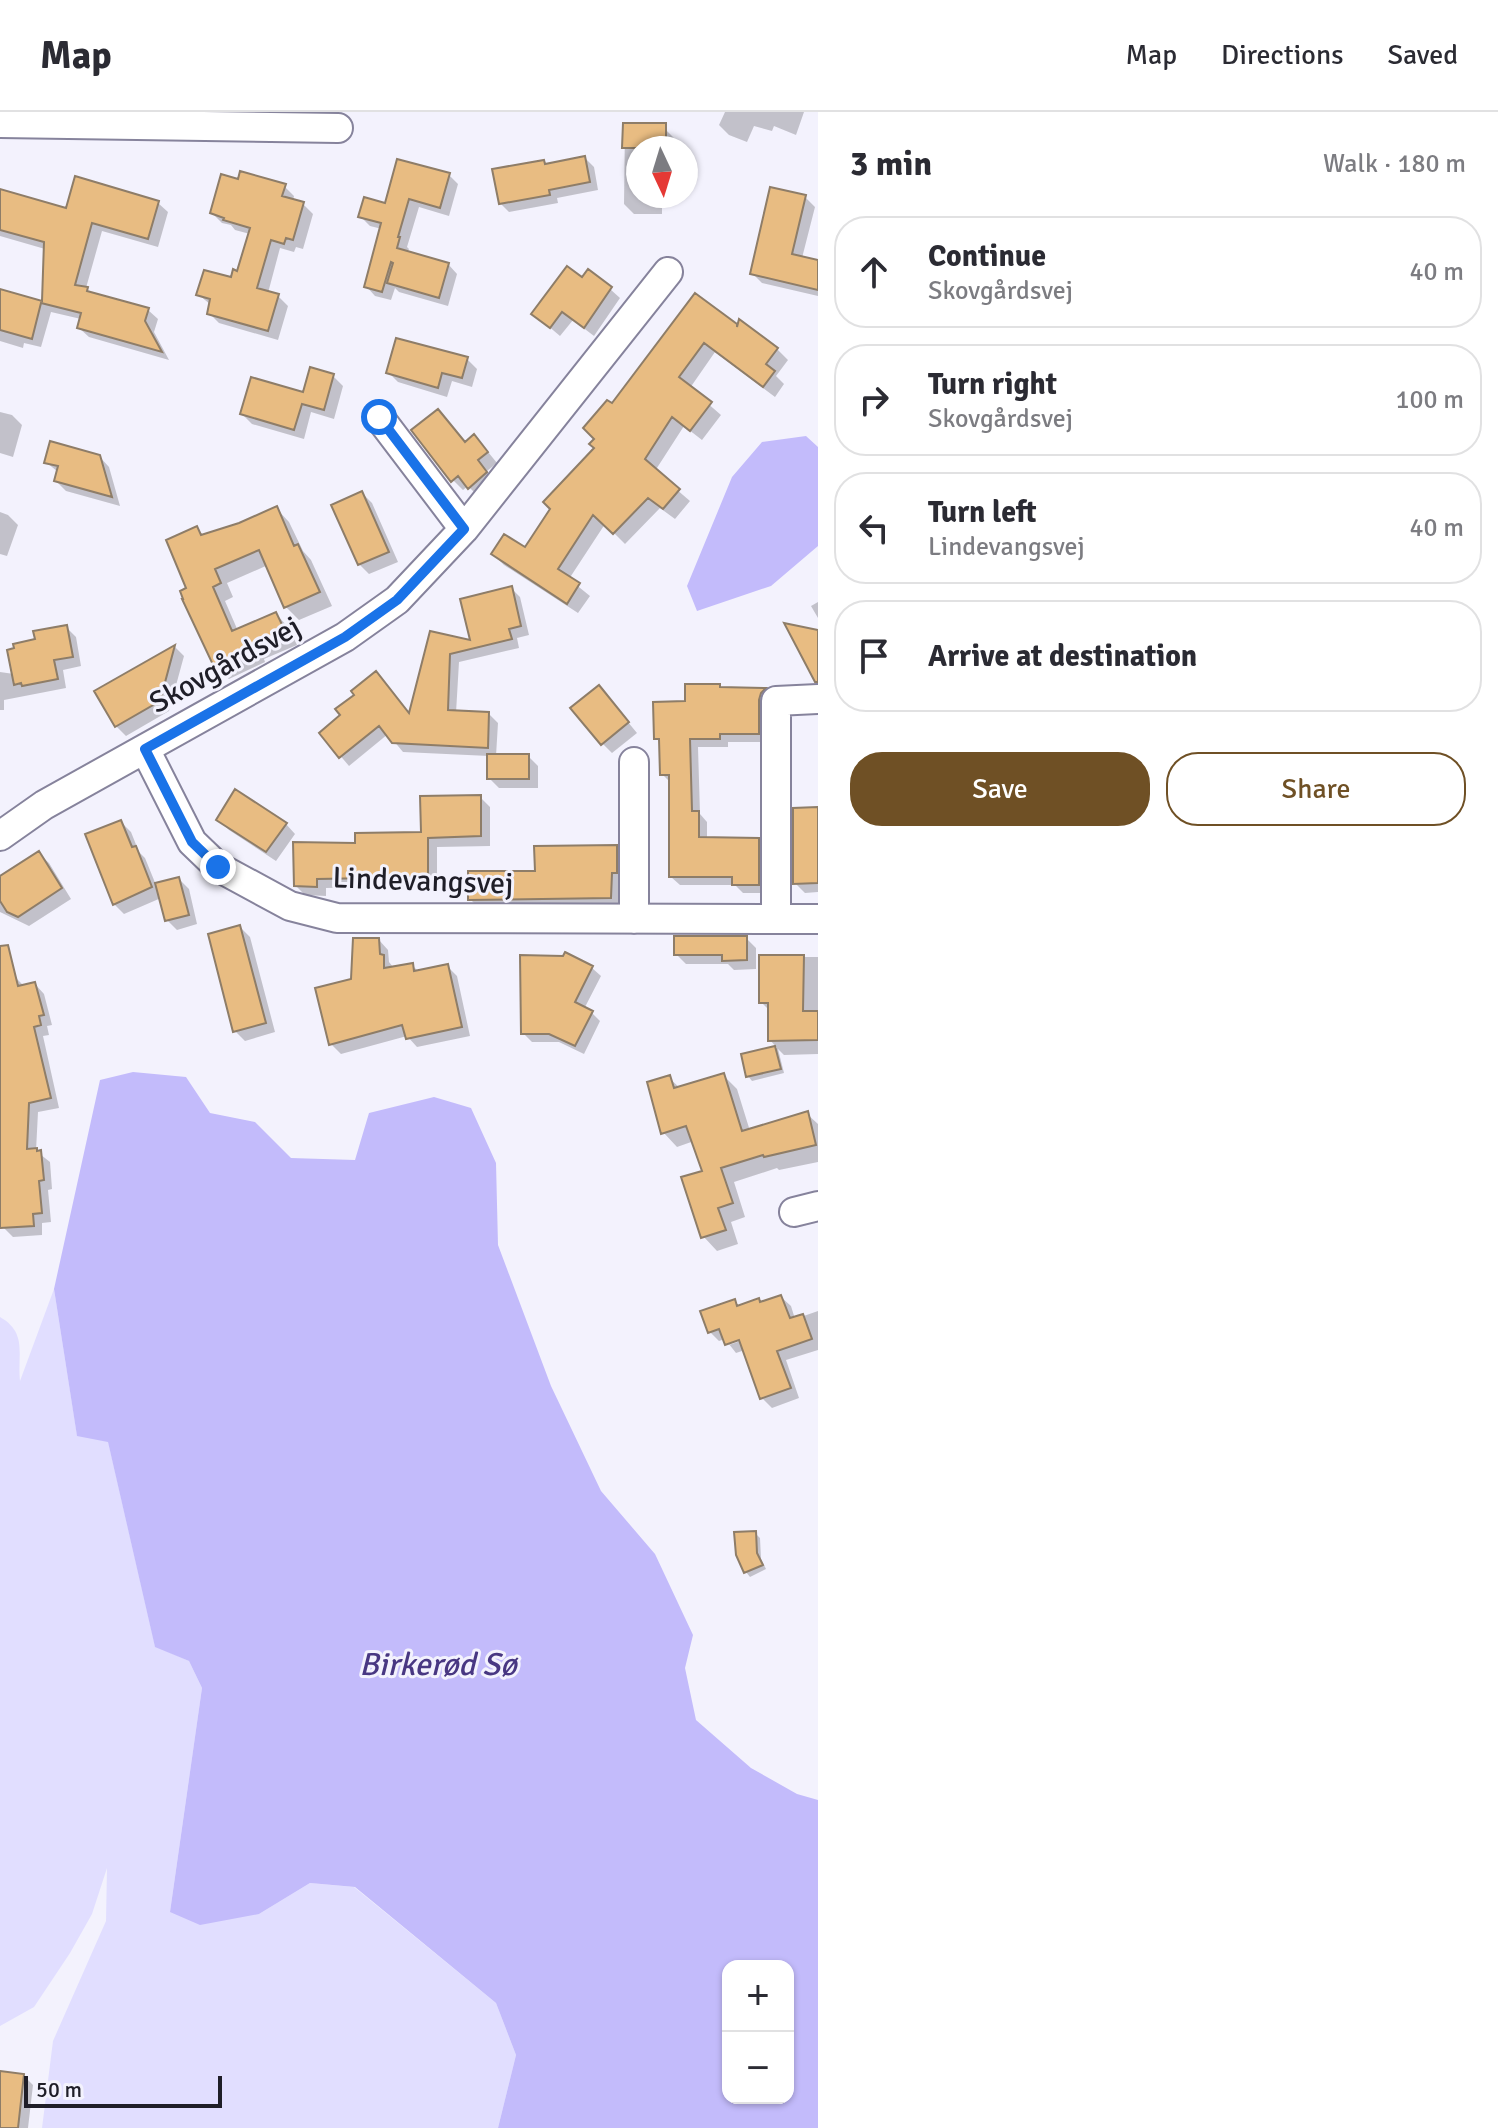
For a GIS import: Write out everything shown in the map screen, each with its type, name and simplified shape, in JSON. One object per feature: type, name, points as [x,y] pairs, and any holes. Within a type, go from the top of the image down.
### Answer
[{"type":"street","points":[[0,123],[338,128]]},
{"type":"street","name":"Skovgårdsvej","points":[[0,836],[44,805],[345,637],[397,600],[464,529],[668,272]]},
{"type":"street","points":[[379,417],[464,529]]},
{"type":"street","points":[[776,919],[776,701],[818,699]]},
{"type":"street","name":"Lindevangsvej","points":[[145,749],[192,842],[218,867],[290,906],[337,918],[818,919]]},
{"type":"street","points":[[634,762],[634,919]]},
{"type":"shaded area","points":[[54,1289],[77,1435],[108,1441],[155,1646],[189,1661],[202,1688],[170,1912],[259,1914],[310,1883],[354,1887],[496,2003],[516,2055],[498,2128],[42,2128],[53,2041],[106,1921],[107,1868],[92,1914],[34,2007],[0,2026],[0,1317],[9,1323],[18,1337],[20,1381]]},
{"type":"water","points":[[806,436],[818,447],[818,546],[771,586],[697,611],[687,586],[732,477],[762,442]]},
{"type":"water","name":"Birkerød Sø","points":[[133,1072],[186,1077],[210,1113],[255,1122],[291,1158],[355,1160],[369,1113],[434,1097],[471,1108],[496,1163],[498,1245],[551,1386],[601,1491],[655,1554],[693,1635],[685,1668],[696,1720],[751,1768],[797,1794],[818,1800],[818,2128],[498,2128],[516,2055],[496,2003],[355,1887],[310,1883],[259,1914],[200,1925],[170,1912],[202,1688],[189,1661],[155,1647],[108,1442],[77,1436],[54,1289],[100,1080]]},
{"type":"building","points":[[623,123],[666,123],[666,136],[626,136],[626,148],[622,148]]},
{"type":"building","points":[[585,156],[590,182],[549,190],[550,195],[499,204],[492,169]]},
{"type":"building","points":[[397,159],[450,173],[440,208],[409,199],[397,248],[449,263],[439,298],[387,283],[391,262],[382,292],[364,287],[381,223],[358,217],[364,197],[385,203]]},
{"type":"building","points":[[240,171],[286,184],[282,196],[304,202],[293,240],[286,238],[284,244],[271,240],[257,288],[279,294],[268,331],[207,314],[210,299],[196,295],[204,270],[231,277],[233,269],[237,271],[250,228],[210,213],[221,174],[238,179]]},
{"type":"building","points":[[75,176],[159,201],[148,239],[92,223],[75,285],[149,308],[145,321],[162,352],[77,328],[81,313],[41,303],[32,339],[0,330],[0,289],[42,301],[44,242],[0,230],[0,189],[66,208]]},
{"type":"building","points":[[770,187],[806,195],[792,254],[818,260],[818,290],[750,274]]},
{"type":"building","points":[[567,266],[582,277],[588,269],[612,287],[584,328],[562,312],[550,328],[531,314]]},
{"type":"building","points":[[695,293],[737,327],[739,319],[778,348],[766,364],[775,371],[763,387],[704,343],[679,377],[712,402],[690,431],[672,417],[645,459],[680,489],[663,509],[648,498],[613,534],[593,515],[558,569],[580,583],[567,604],[491,554],[504,534],[525,547],[550,509],[543,502],[594,448],[589,444],[594,439],[583,428],[607,400],[612,403]]},
{"type":"building","points":[[396,338],[468,357],[462,378],[442,373],[438,388],[386,373]]},
{"type":"building","points":[[310,367],[334,374],[324,410],[302,404],[294,430],[240,414],[251,377],[303,392]]},
{"type":"building","points":[[438,409],[465,442],[474,434],[488,452],[478,460],[487,472],[468,489],[458,476],[451,482],[411,430]]},
{"type":"building","points":[[50,441],[100,455],[112,497],[54,481],[58,466],[44,463]]},
{"type":"building","points":[[362,491],[389,552],[358,565],[331,505]]},
{"type":"building","points":[[277,506],[294,546],[298,544],[320,592],[284,608],[259,550],[215,569],[221,583],[213,587],[232,631],[276,612],[285,631],[214,667],[182,599],[180,591],[186,588],[166,540],[197,526],[201,535]]},
{"type":"building","points":[[512,586],[521,626],[509,629],[512,639],[450,654],[448,710],[489,712],[488,748],[392,743],[379,726],[339,758],[319,733],[340,715],[335,709],[354,695],[351,691],[376,671],[409,713],[430,631],[470,640],[460,599]]},
{"type":"building","points":[[784,623],[818,630],[818,682],[815,682]]},
{"type":"building","points":[[67,625],[73,657],[54,660],[58,679],[14,685],[7,650],[14,648],[13,644],[35,639],[33,631]]},
{"type":"building","points":[[175,645],[160,701],[115,727],[94,691]]},
{"type":"building","points":[[685,684],[766,688],[759,700],[759,734],[720,734],[720,739],[690,739],[692,811],[699,811],[699,837],[759,838],[759,885],[732,885],[732,877],[669,877],[669,775],[660,775],[659,739],[654,739],[653,702],[685,701]]},
{"type":"building","points":[[599,685],[629,722],[601,745],[570,708]]},
{"type":"building","points":[[487,754],[529,754],[529,779],[487,779]]},
{"type":"building","points":[[235,789],[287,823],[266,852],[216,820]]},
{"type":"building","points":[[481,795],[481,836],[428,838],[428,877],[317,879],[317,887],[294,886],[293,842],[355,843],[355,833],[421,832],[420,796]]},
{"type":"building","points":[[818,807],[818,883],[793,884],[793,808]]},
{"type":"building","points":[[121,820],[132,847],[136,846],[152,887],[113,905],[85,834]]},
{"type":"building","points":[[617,845],[617,873],[612,873],[611,898],[468,900],[468,871],[535,871],[534,846]]},
{"type":"building","points":[[39,851],[62,888],[18,917],[7,912],[0,901],[0,876]]},
{"type":"building","points":[[179,877],[189,915],[165,921],[155,883]]},
{"type":"building","points":[[240,925],[266,1023],[233,1032],[208,934]]},
{"type":"building","points":[[674,936],[747,936],[747,960],[722,961],[722,955],[674,955]]},
{"type":"building","points":[[353,938],[379,938],[384,968],[413,963],[414,971],[448,964],[462,1027],[406,1039],[402,1025],[329,1045],[315,988],[351,979]]},
{"type":"building","points":[[8,945],[18,986],[35,982],[44,1015],[39,1016],[41,1025],[34,1027],[51,1098],[29,1103],[27,1149],[41,1150],[44,1180],[39,1181],[42,1213],[33,1214],[34,1226],[0,1228],[0,946]]},
{"type":"building","points":[[565,952],[593,966],[575,1002],[593,1011],[575,1046],[549,1034],[521,1034],[520,955],[563,956]]},
{"type":"building","points":[[759,955],[804,955],[803,1011],[818,1011],[818,1040],[768,1041],[768,1003],[759,1003]]},
{"type":"building","points":[[775,1046],[781,1069],[746,1077],[741,1054]]},
{"type":"building","points":[[724,1073],[742,1131],[808,1111],[816,1145],[763,1155],[721,1168],[733,1203],[718,1208],[726,1230],[701,1238],[681,1177],[702,1171],[686,1126],[661,1134],[647,1082],[670,1075],[674,1088]]},
{"type":"building","points":[[781,1295],[790,1318],[803,1314],[812,1339],[777,1351],[791,1388],[760,1399],[739,1340],[725,1345],[719,1329],[708,1333],[700,1311],[735,1299],[737,1306],[759,1298],[760,1302]]},
{"type":"building","points":[[756,1531],[757,1553],[763,1565],[744,1573],[736,1555],[734,1532]]},
{"type":"building","points":[[0,2071],[24,2074],[18,2128],[0,2128]]},
{"type":"route","points":[[218,867],[192,842],[145,749],[345,637],[397,600],[464,529],[379,417]]}]
